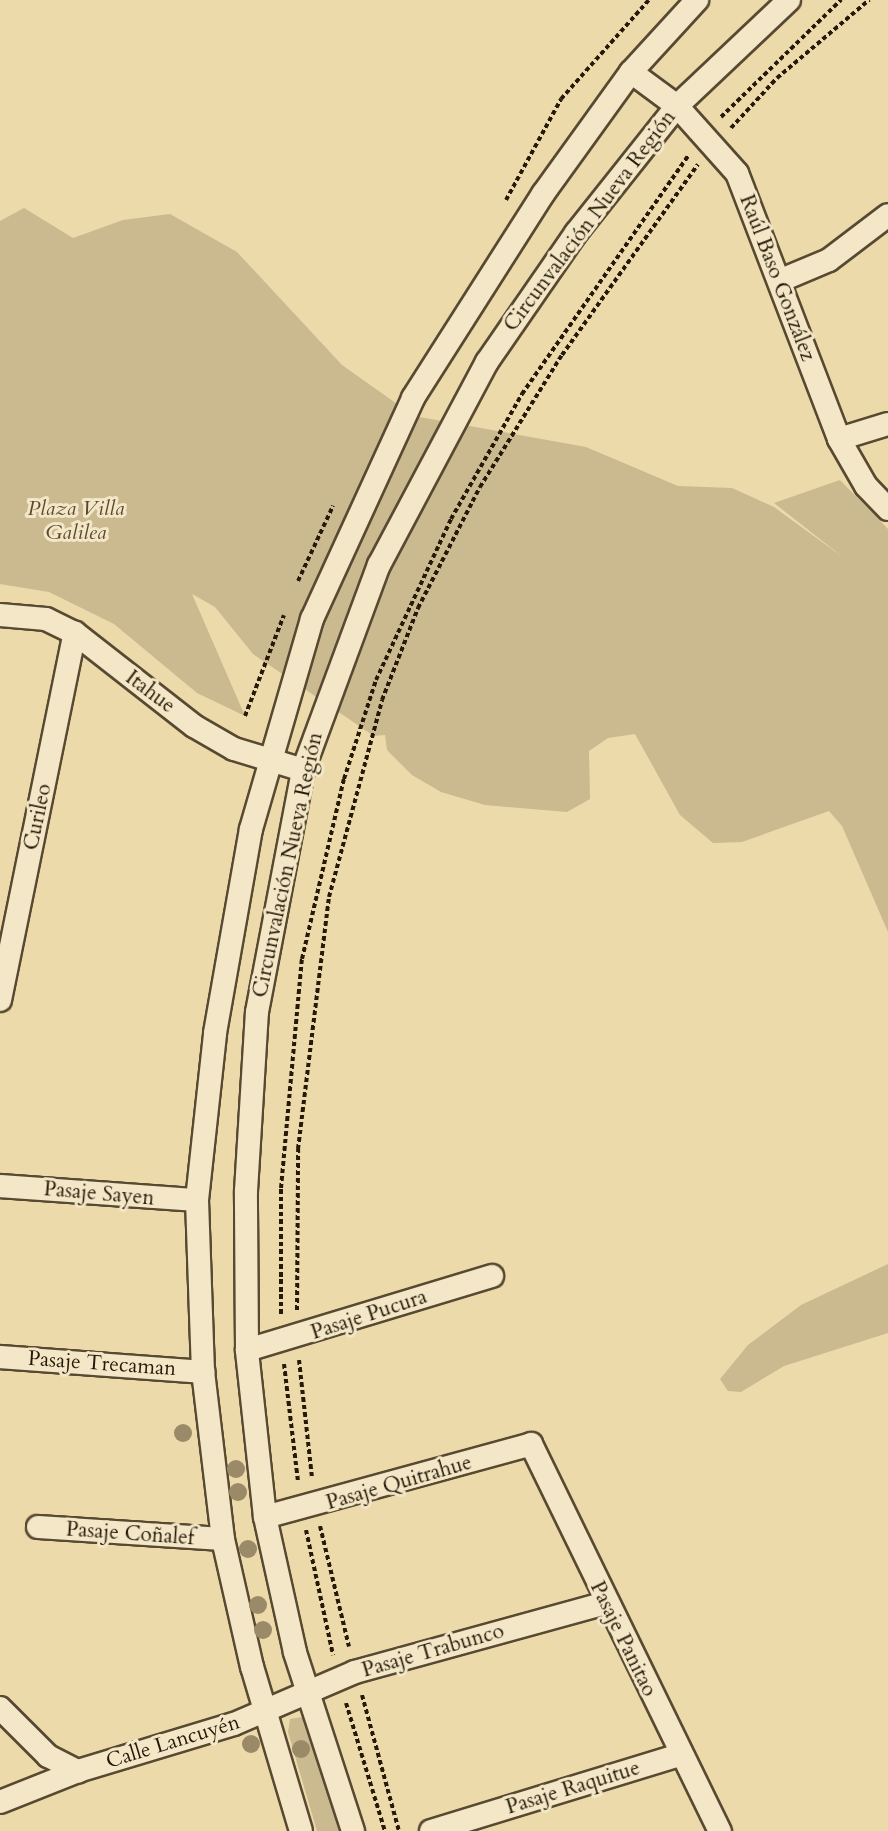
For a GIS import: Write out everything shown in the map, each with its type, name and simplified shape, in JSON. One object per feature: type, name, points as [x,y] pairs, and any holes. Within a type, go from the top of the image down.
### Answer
[{"type":"street","name":"Circunvalación Nueva Región","points":[[301,1831],[266,1712],[223,1539],[203,1372],[197,1200],[215,1033],[268,761],[312,620],[413,398],[496,260],[631,72],[698,0]]},
{"type":"street","name":"Circunvalación Nueva Región","points":[[353,1831],[295,1652],[265,1517],[247,1350],[246,1191],[257,1012],[303,770],[353,626],[448,428],[529,297],[676,106],[789,0]]},
{"type":"street","name":"Raúl Baso González","points":[[631,72],[676,106],[737,173],[838,439],[866,486],[888,509]]},
{"type":"street","points":[[779,281],[829,260],[888,215]]},
{"type":"street","points":[[838,439],[888,424]]},
{"type":"street","name":"Itahue","points":[[0,615],[46,619],[75,633],[194,726],[268,761],[303,770]]},
{"type":"street","name":"Curileo","points":[[0,1000],[75,633]]},
{"type":"street","name":"Pasaje Sayen","points":[[0,1186],[197,1200]]},
{"type":"street","name":"Pasaje Pucura","points":[[247,1350],[492,1276]]},
{"type":"street","name":"Pasaje Trecaman","points":[[0,1357],[203,1372]]},
{"type":"street","name":"Pasaje Quitrahue","points":[[265,1517],[309,1508],[531,1444]]},
{"type":"street","name":"Pasaje Panitao","points":[[531,1444],[605,1603],[720,1831]]},
{"type":"street","name":"Pasaje Coñalef","points":[[38,1527],[223,1539]]},
{"type":"street","name":"Pasaje Trabunco","points":[[266,1712],[311,1696],[347,1676],[605,1603]]},
{"type":"street","name":"Calle Lancuyén","points":[[0,1708],[48,1756],[78,1771]]},
{"type":"street","name":"Calle Lancuyén","points":[[0,1802],[78,1771],[266,1712]]},
{"type":"street","name":"Pasaje Raquitue","points":[[431,1831],[680,1755]]},
{"type":"path","points":[[385,1831],[309,1508],[289,1338],[281,1188],[302,958],[344,779],[376,680],[437,547],[522,394],[621,245],[708,141],[841,0]]},
{"type":"path","points":[[399,1831],[347,1676],[309,1508],[289,1338],[298,1149],[330,897],[381,700],[418,608],[480,487],[562,356],[708,141],[777,78],[869,0]]},
{"type":"green space","name":"Plaza Villa Galilea","points":[[24,208],[73,238],[123,220],[170,214],[237,252],[342,365],[414,416],[586,447],[678,486],[732,488],[774,507],[844,558],[774,503],[840,480],[888,529],[888,932],[842,826],[829,811],[742,842],[713,843],[680,815],[635,734],[608,738],[589,751],[590,799],[567,812],[485,805],[441,792],[412,775],[387,750],[385,735],[374,736],[253,654],[215,607],[192,594],[245,716],[197,693],[114,624],[49,592],[0,584],[0,221]]},
{"type":"green space","points":[[888,1264],[888,1333],[784,1366],[741,1392],[728,1391],[720,1379],[748,1345],[801,1305]]},
{"type":"green space","points":[[302,1717],[310,1728],[339,1831],[317,1831],[288,1732],[290,1719]]}]
